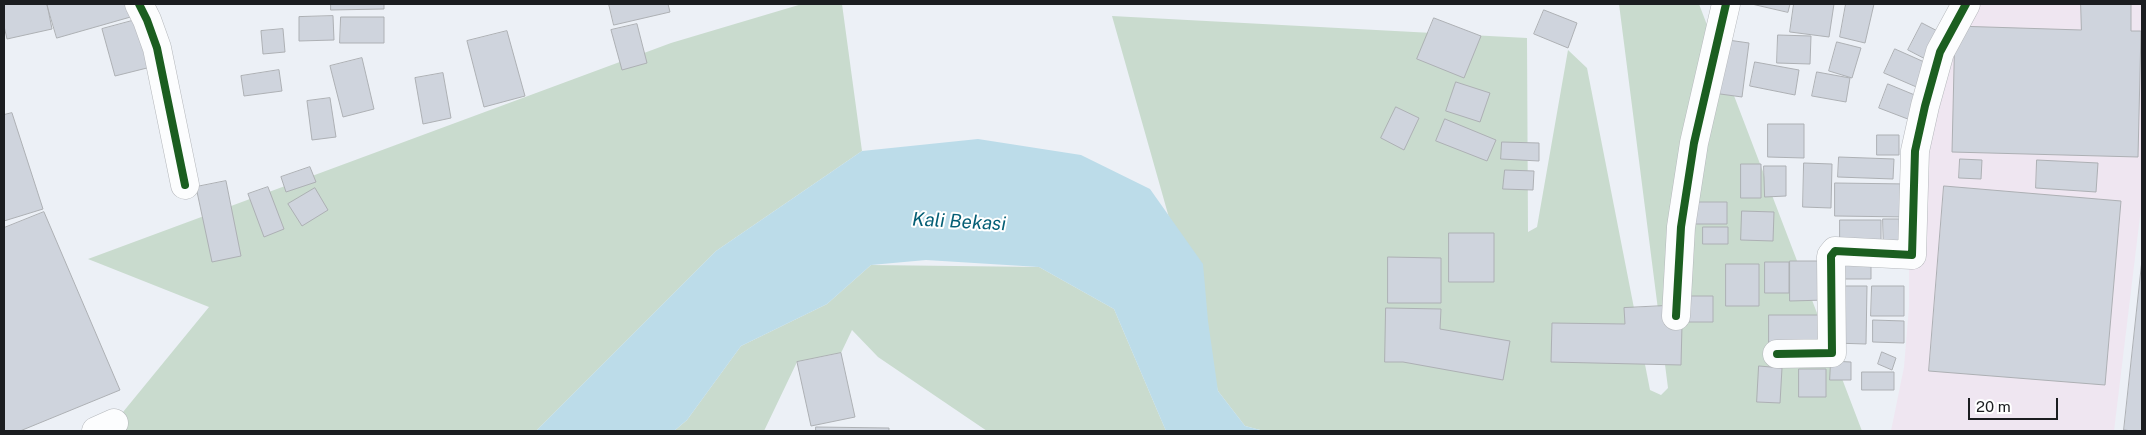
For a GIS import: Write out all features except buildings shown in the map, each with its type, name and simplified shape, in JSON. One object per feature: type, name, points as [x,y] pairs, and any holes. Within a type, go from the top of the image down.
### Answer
[{"type":"street","points":[[138,4],[147,20],[157,48],[185,185]]},
{"type":"street","points":[[1676,316],[1681,227],[1694,143],[1726,4]]},
{"type":"street","points":[[1777,354],[1832,353],[1831,256],[1835,251],[1912,255],[1915,151],[1940,52],[1966,4]]},
{"type":"shaded area","points":[[1965,4],[2142,4],[2142,200],[2114,431],[1891,431],[1904,367],[1909,307],[1909,259],[1915,151]]},
{"type":"green space","points":[[802,4],[842,4],[862,151],[716,251],[536,431],[96,431],[114,423],[209,307],[88,259],[671,43]]},
{"type":"green space","points":[[1619,4],[1699,4],[1862,431],[1264,431],[1245,426],[1218,391],[1112,16],[1527,38],[1528,232],[1537,227],[1568,50],[1587,68],[1650,390],[1661,395],[1668,388]]},
{"type":"green space","points":[[871,265],[1039,267],[1114,309],[1166,431],[987,431],[878,357],[852,330],[841,353],[797,362],[764,431],[674,431],[687,420],[741,346],[827,304]]},
{"type":"water","name":"Kali Bekasi","points":[[978,139],[1081,155],[1150,189],[1203,264],[1208,321],[1218,391],[1245,426],[1264,431],[1166,431],[1114,309],[1039,267],[926,260],[871,265],[827,304],[741,346],[687,420],[674,431],[536,431],[716,251],[862,151]]},
{"type":"cycle path","points":[[139,4],[157,48],[185,185]]},
{"type":"cycle path","points":[[1676,316],[1681,227],[1694,143],[1726,4]]},
{"type":"cycle path","points":[[1777,354],[1832,353],[1831,256],[1835,251],[1912,255],[1915,151],[1940,52],[1966,4]]}]
